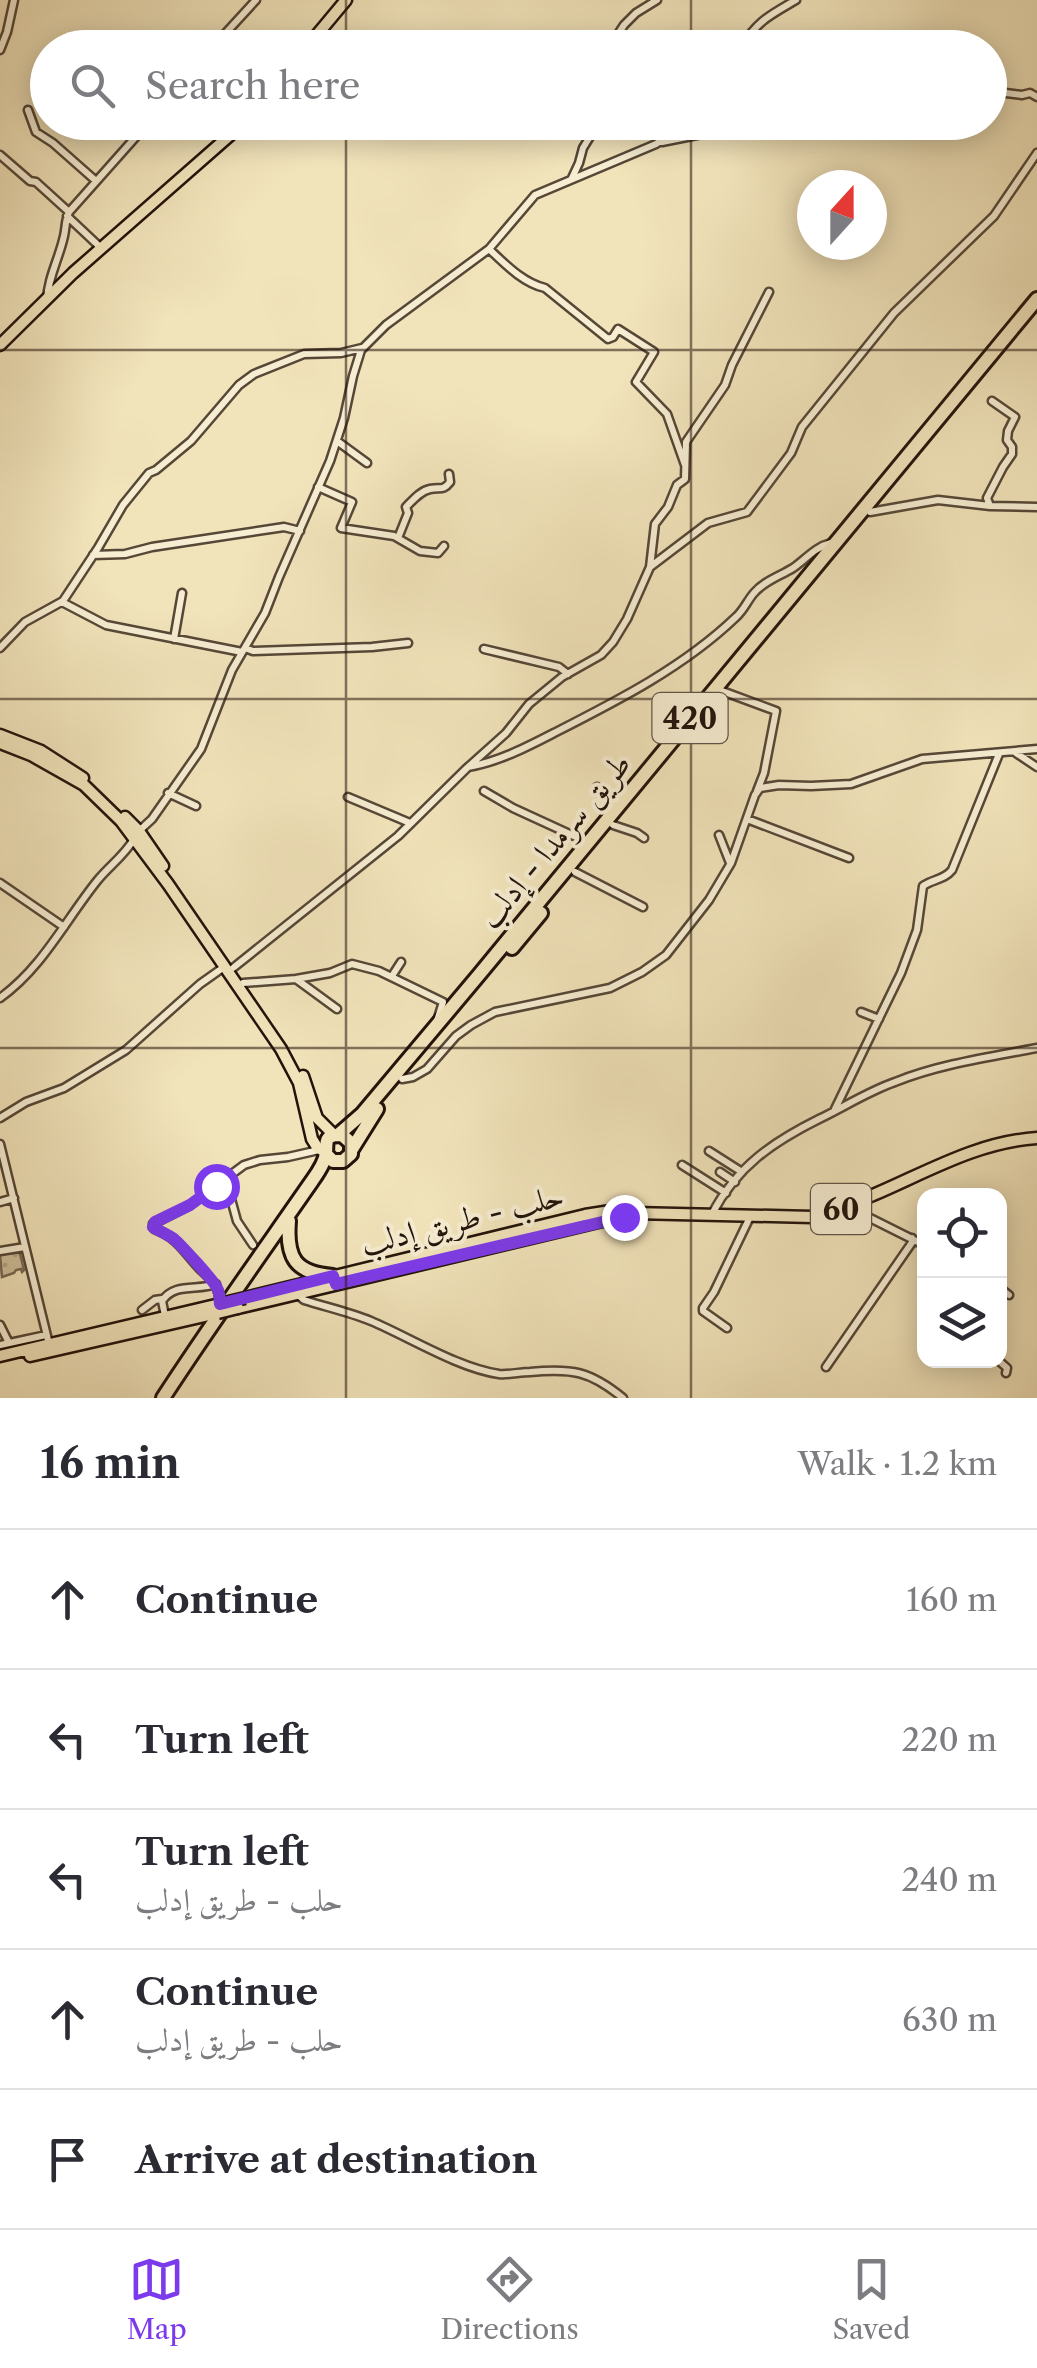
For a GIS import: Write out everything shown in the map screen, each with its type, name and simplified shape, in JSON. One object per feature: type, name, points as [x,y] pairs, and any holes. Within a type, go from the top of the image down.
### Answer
[{"type":"highway","name":"طريق سرمدا - إدلب","points":[[336,1134],[362,1114],[870,512],[1037,299]]},
{"type":"highway","name":"طريق سرمدا - إدلب","points":[[352,1149],[367,1122],[722,691],[834,543],[1037,312]]},
{"type":"highway","points":[[336,1134],[348,1139],[352,1149],[349,1156],[322,1178],[166,1398],[315,1177],[326,1142],[336,1134]]},
{"type":"highway","points":[[324,1152],[333,1160],[343,1161]]},
{"type":"highway","points":[[289,1222],[288,1241],[295,1262],[305,1270],[334,1280]]},
{"type":"main road","points":[[321,30],[346,0]]},
{"type":"main road","points":[[0,346],[102,248],[225,140]]},
{"type":"main road","points":[[0,735],[67,766],[102,793],[137,834],[297,1064],[318,1121],[336,1134]]},
{"type":"main road","points":[[0,744],[31,755],[84,785],[137,834]]},
{"type":"main road","points":[[228,968],[243,984],[299,1083],[312,1139],[324,1152]]},
{"type":"main road","name":"حلب - طريق إدلب","points":[[242,1303],[616,1210],[633,1214],[814,1217],[977,1148],[1037,1138]]},
{"type":"main road","name":"حلب - طريق إدلب","points":[[242,1303],[298,1294],[334,1280]]},
{"type":"main road","points":[[0,1360],[48,1340],[129,1330],[165,1316],[242,1303]]},
{"type":"main road","points":[[18,1351],[129,1330],[220,1306]]},
{"type":"street","points":[[0,50],[14,0]]},
{"type":"street","points":[[228,30],[256,0]]},
{"type":"street","points":[[621,30],[636,12],[657,0]]},
{"type":"street","points":[[752,30],[767,16],[796,0]]},
{"type":"street","points":[[1007,93],[1030,93],[1037,97]]},
{"type":"street","points":[[28,110],[30,116]]},
{"type":"street","points":[[48,140],[96,181]]},
{"type":"street","points":[[47,301],[47,284],[68,214],[133,140]]},
{"type":"street","points":[[571,179],[588,140]]},
{"type":"street","points":[[0,998],[33,969],[201,749],[232,670],[265,613],[337,441],[363,347],[386,324],[489,249],[535,195],[662,140]]},
{"type":"street","points":[[656,144],[674,140]]},
{"type":"street","points":[[650,567],[708,524],[747,512],[791,453],[813,413],[894,313],[994,216],[1037,153]]},
{"type":"street","points":[[0,155],[30,182],[36,182],[102,248]]},
{"type":"street","points":[[489,249],[511,270],[534,286],[544,288],[608,339],[618,329],[654,352],[636,382],[668,414],[685,466]]},
{"type":"street","points":[[0,1118],[26,1102],[64,1088],[126,1050],[200,984],[228,968],[374,857],[506,734],[528,704],[601,655],[627,620],[650,567],[655,524],[668,507],[676,485],[685,479],[686,442],[724,386],[770,292]]},
{"type":"street","points":[[0,648],[25,622],[62,602],[123,505],[149,473],[191,441],[239,385],[254,374],[304,354],[340,354],[363,347]]},
{"type":"street","points":[[990,506],[987,498],[1012,454],[1007,440],[1015,417],[992,401]]},
{"type":"street","points":[[337,441],[367,463]]},
{"type":"street","points":[[398,538],[408,513],[406,507],[429,489],[442,490],[450,482],[450,474]]},
{"type":"street","points":[[318,487],[352,502],[341,528],[398,538],[426,554],[438,553],[444,546]]},
{"type":"street","points":[[870,512],[938,500],[1037,506]]},
{"type":"street","points":[[92,556],[284,527],[300,531]]},
{"type":"street","points":[[467,768],[487,764],[545,738],[638,687],[696,650],[736,617],[754,591],[819,547],[834,543]]},
{"type":"street","points":[[174,639],[182,593]]},
{"type":"street","points":[[62,602],[106,624],[243,650],[408,644]]},
{"type":"street","points":[[484,648],[559,667],[568,674]]},
{"type":"street","points":[[402,1079],[427,1069],[471,1024],[495,1012],[610,988],[666,955],[685,933],[730,864],[764,773],[776,711],[722,691]]},
{"type":"street","points":[[756,792],[779,785],[851,784],[922,759],[1037,749]]},
{"type":"street","points":[[1015,752],[1037,767]]},
{"type":"street","points":[[835,1109],[902,973],[917,930],[923,886],[946,877],[952,870],[998,754]]},
{"type":"street","points":[[597,787],[620,804]]},
{"type":"street","points":[[484,792],[588,843]]},
{"type":"street","points":[[168,794],[196,806]]},
{"type":"street","points":[[348,797],[410,823]]},
{"type":"street","points":[[747,819],[849,858]]},
{"type":"street","points":[[613,825],[644,838]]},
{"type":"street","points":[[719,835],[730,864]]},
{"type":"street","points":[[574,872],[643,907]]},
{"type":"street","points":[[0,883],[64,927]]},
{"type":"street","points":[[392,976],[401,962]]},
{"type":"street","points":[[243,984],[296,979],[352,964],[392,976],[444,1003],[437,1024]]},
{"type":"street","points":[[296,979],[337,1009]]},
{"type":"street","points":[[861,1012],[879,1019]]},
{"type":"street","points":[[712,1215],[742,1172],[765,1149],[835,1109],[892,1082],[929,1070],[1037,1048]]},
{"type":"street","points":[[0,1144],[48,1340]]},
{"type":"street","points":[[709,1151],[742,1172]]},
{"type":"street","points":[[220,1306],[216,1284],[184,1248],[155,1230],[153,1224],[190,1205],[250,1163],[324,1152]]},
{"type":"street","points":[[682,1165],[726,1193]]},
{"type":"street","points":[[720,1172],[734,1182]]},
{"type":"street","points":[[216,1186],[230,1200],[252,1245]]},
{"type":"street","points":[[0,1202],[14,1198]]},
{"type":"street","points":[[852,1204],[856,1210],[917,1241]]},
{"type":"street","points":[[727,1328],[703,1308],[750,1216]]},
{"type":"street","points":[[826,1367],[912,1238]]},
{"type":"street","points":[[0,1251],[25,1247]]},
{"type":"street","points":[[142,1310],[182,1288],[216,1284]]},
{"type":"street","points":[[298,1294],[304,1300],[369,1320],[442,1355],[482,1369],[500,1374],[581,1372],[622,1398]]},
{"type":"street","points":[[162,1299],[165,1316]]},
{"type":"street","points":[[0,1325],[18,1351]]},
{"type":"street","points":[[0,1345],[18,1351]]},
{"type":"street","points":[[1006,1374],[1007,1368]]},
{"type":"shaded area","points":[[17,1252],[24,1270],[2,1277],[0,1255]]},
{"type":"route","points":[[216,1186],[190,1205],[155,1222],[153,1227],[180,1244],[216,1284],[220,1304],[333,1276],[336,1284],[624,1217]]}]
